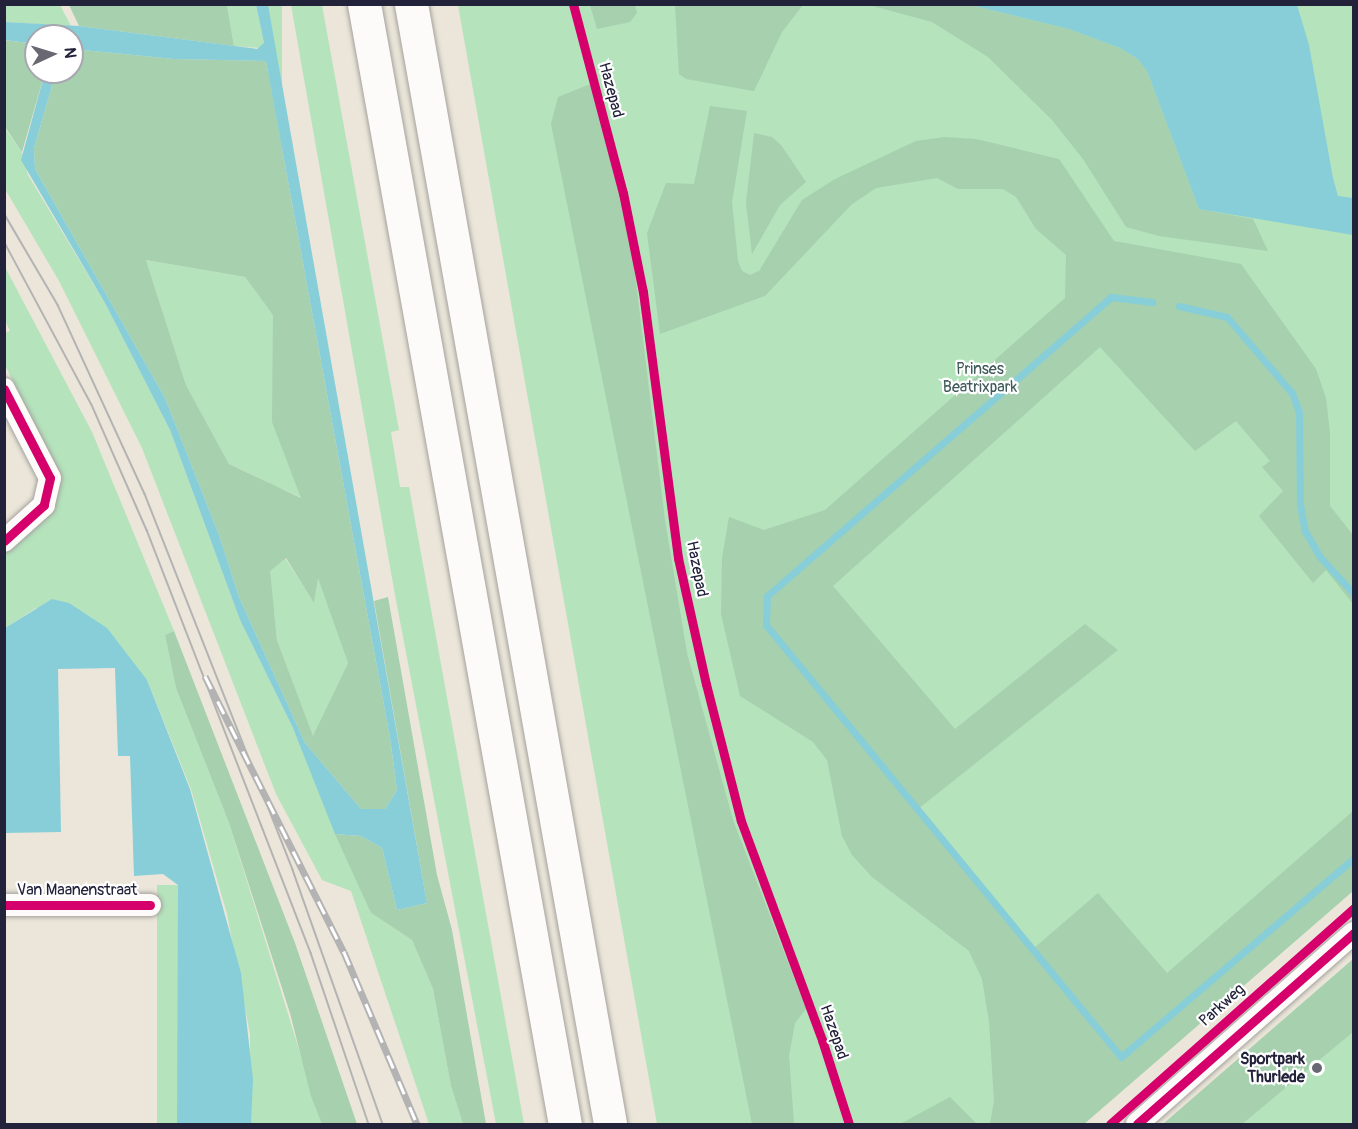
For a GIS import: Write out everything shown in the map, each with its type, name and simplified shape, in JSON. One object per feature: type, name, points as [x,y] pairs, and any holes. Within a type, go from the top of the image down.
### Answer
[{"type":"highway","points":[[364,4],[565,1125]]},
{"type":"highway","points":[[411,4],[610,1125]]},
{"type":"street","points":[[4,389],[50,478],[44,505],[4,541]]},
{"type":"street","name":"Van Maanenstraat","points":[[4,906],[150,905]]},
{"type":"street","name":"Parkweg","points":[[1137,1125],[1353,933]]},
{"type":"green space","points":[[675,4],[803,5],[782,32],[754,91],[686,79],[679,74]]},
{"type":"green space","points":[[4,5],[60,5],[70,24],[38,24],[5,22]]},
{"type":"green space","points":[[69,5],[227,5],[234,46],[84,27],[84,24],[78,24]]},
{"type":"green space","points":[[227,5],[256,5],[264,43],[261,48],[234,46]]},
{"type":"green space","points":[[268,5],[282,5],[282,610],[268,610]]},
{"type":"green space","points":[[291,5],[322,5],[399,430],[391,432],[400,487],[409,487],[524,1124],[496,1124],[395,595]]},
{"type":"green space","name":"Prinses Beatrixpark","points":[[458,5],[1353,5],[1353,891],[1084,1124],[657,1124]]},
{"type":"green space","points":[[590,5],[635,5],[637,13],[630,22],[597,29]]},
{"type":"green space","points":[[869,5],[971,5],[1069,29],[1120,48],[1138,59],[1147,71],[1199,209],[1253,219],[1268,251],[1159,236],[1126,227],[1083,159],[1052,120],[988,57],[932,22]]},
{"type":"green space","points":[[4,40],[24,42],[24,84],[42,84],[22,152],[5,127]]},
{"type":"green space","points":[[84,50],[174,59],[266,61],[390,738],[397,790],[385,809],[361,809],[305,743],[239,597],[219,535],[165,398],[35,169],[34,148],[53,84],[84,84]],"holes":[[[146,260],[245,277],[273,315],[272,422],[301,498],[229,464],[186,385]],[[286,558],[314,603],[318,578],[348,663],[313,736],[277,640],[270,571]]]},
{"type":"green space","points":[[593,83],[628,217],[665,520],[687,653],[733,820],[806,1009],[795,1023],[789,1056],[794,1124],[752,1124],[551,124],[558,97]]},
{"type":"green space","points":[[710,106],[747,111],[732,202],[738,261],[742,271],[750,275],[759,271],[802,200],[835,179],[916,141],[945,137],[976,139],[1059,159],[1114,241],[1241,264],[1316,369],[1326,398],[1330,433],[1330,506],[1353,535],[1353,604],[1326,570],[1313,583],[1259,516],[1283,491],[1262,467],[1270,461],[1236,421],[1195,451],[1100,347],[833,586],[955,729],[1085,624],[1118,650],[918,809],[1033,949],[1098,893],[1167,973],[1353,811],[1353,891],[1084,1124],[990,1124],[994,1101],[989,1021],[982,979],[969,951],[872,877],[852,855],[842,836],[827,760],[813,742],[740,696],[721,614],[722,558],[729,517],[764,530],[825,510],[1065,298],[1066,255],[1036,229],[1016,197],[1003,189],[958,189],[937,178],[876,188],[851,205],[765,296],[660,334],[647,233],[666,183],[694,184]]},
{"type":"green space","points":[[4,127],[22,152],[28,175],[105,303],[170,430],[240,620],[293,728],[371,913],[412,940],[433,989],[451,1086],[463,1124],[429,1124],[351,891],[322,880],[276,794],[142,448],[59,281],[5,189]]},
{"type":"green space","points":[[754,133],[772,137],[781,145],[806,182],[780,205],[752,254],[746,203]]},
{"type":"green space","points":[[146,260],[245,277],[273,315],[272,422],[302,498],[229,464],[186,385]]},
{"type":"green space","points":[[5,267],[92,432],[174,631],[165,635],[176,688],[229,823],[322,1124],[251,1124],[250,1034],[227,914],[191,789],[147,680],[36,608],[5,628],[5,553],[42,522],[56,469],[5,365],[4,333],[10,331],[5,320]]},
{"type":"green space","points":[[285,558],[314,602],[318,576],[348,663],[313,737],[277,640],[270,571]]},
{"type":"green space","points":[[388,597],[437,875],[452,930],[486,1124],[463,1124],[451,1086],[433,989],[412,940],[371,913],[335,834],[361,836],[382,848],[397,910],[427,903],[374,601]]},
{"type":"green space","points":[[174,631],[295,943],[357,1124],[322,1124],[311,1096],[290,1013],[229,823],[176,688],[165,635]]},
{"type":"green space","points":[[157,885],[178,885],[178,1124],[157,1124]]},
{"type":"green space","points":[[1353,959],[1353,1032],[1242,1124],[1163,1124]]},
{"type":"green space","name":"Sportpark Thurlede","points":[[1353,1006],[1353,1124],[1218,1124]]},
{"type":"green space","points":[[950,1097],[977,1124],[900,1124]]},
{"type":"water","points":[[256,5],[268,5],[427,903],[397,910],[382,848],[361,836],[335,834],[293,728],[240,620],[170,430],[105,303],[21,160],[42,84],[53,84],[34,148],[35,169],[165,398],[219,535],[239,597],[305,743],[361,809],[385,809],[397,790],[390,738],[266,61],[174,59],[84,50],[84,27],[257,49],[264,43]]},
{"type":"water","points":[[971,5],[1297,5],[1309,45],[1338,196],[1353,198],[1353,235],[1199,209],[1147,71],[1138,59],[1120,48],[1069,29]]},
{"type":"water","points":[[5,22],[42,24],[24,24],[24,42],[5,40]]},
{"type":"water","points":[[52,599],[69,603],[107,628],[147,680],[190,789],[241,973],[253,1079],[251,1124],[177,1124],[178,885],[163,874],[134,876],[130,756],[118,756],[115,668],[58,669],[61,832],[5,833],[5,628]]},
{"type":"waterway","points":[[1152,302],[1111,297],[767,596],[766,625],[1121,1057],[1354,858]]},
{"type":"waterway","points":[[1179,306],[1227,317],[1292,393],[1299,412],[1300,504],[1305,531],[1320,557],[1354,594]]},
{"type":"tram line","points":[[4,213],[58,305],[145,494],[293,870],[383,1124]]},
{"type":"tram line","points":[[4,241],[92,405],[147,530],[311,953],[369,1124]]},
{"type":"railway","points":[[205,676],[344,952],[417,1124]]},
{"type":"cycle path","name":"Hazepad","points":[[573,4],[623,193],[643,292],[678,558],[706,684],[741,821],[822,1040],[849,1124]]},
{"type":"cycle path","points":[[4,389],[50,478],[44,505],[4,541]]},
{"type":"cycle path","points":[[4,905],[150,905]]},
{"type":"cycle path","points":[[1110,1124],[1354,908]]},
{"type":"cycle path","points":[[1137,1124],[1354,933]]},
{"type":"place","name":"Sportpark Thurlede","points":[[1317,1068]]}]
